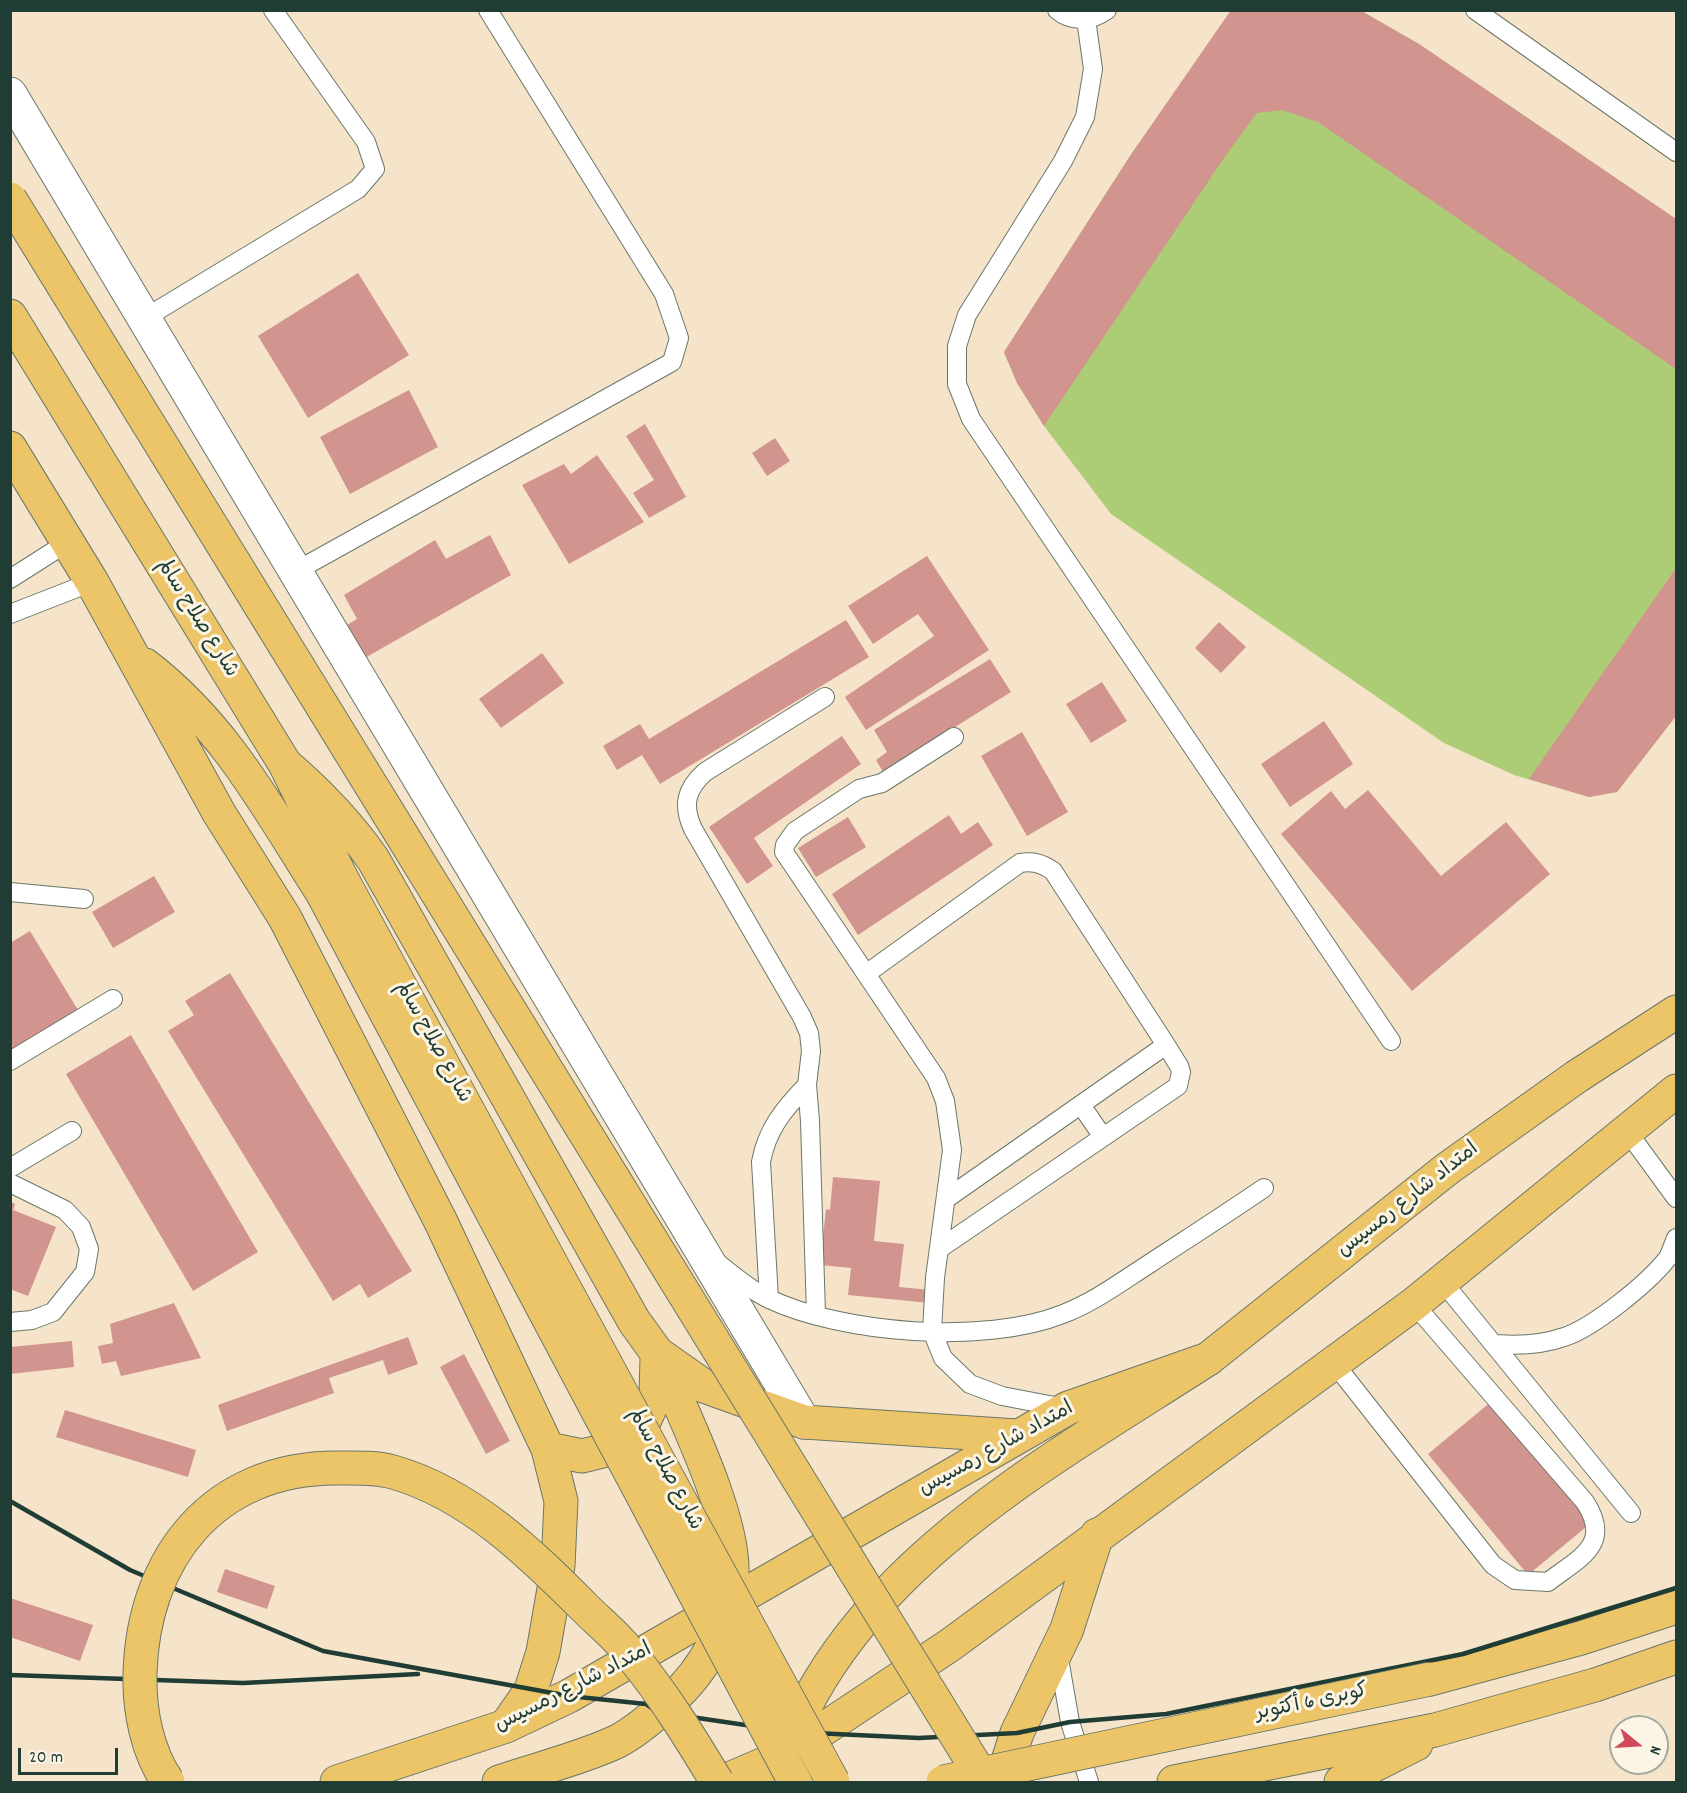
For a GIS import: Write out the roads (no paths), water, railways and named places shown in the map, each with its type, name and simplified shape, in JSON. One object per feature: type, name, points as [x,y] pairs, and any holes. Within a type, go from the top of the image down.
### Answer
[{"type":"main road","points":[[10,199],[985,1782]]},
{"type":"main road","name":"شارع صلاح سالم","points":[[10,316],[285,764],[333,887],[785,1774]]},
{"type":"main road","name":"شارع صلاح سالم","points":[[10,448],[92,582],[134,656],[172,685],[203,716],[333,887],[833,1782]]},
{"type":"main road","points":[[134,656],[219,813],[285,918],[440,1220],[548,1449],[561,1500],[558,1566],[543,1652],[531,1690],[506,1726]]},
{"type":"main road","points":[[285,764],[325,798],[350,826],[373,859],[634,1321],[657,1353],[713,1489],[729,1542],[732,1572],[728,1605],[707,1659],[686,1687],[651,1719],[616,1742],[499,1782]]},
{"type":"main road","name":"امتداد شارع رمسيس","points":[[337,1782],[506,1726],[624,1666],[1068,1408],[1208,1359],[1447,1169],[1576,1077],[1677,1012]]},
{"type":"main road","points":[[722,1782],[785,1774],[950,1645],[1097,1535],[1414,1304],[1675,1093]]},
{"type":"main road","points":[[548,1449],[582,1456],[615,1448],[642,1426],[656,1395],[657,1353]]},
{"type":"main road","points":[[657,1353],[704,1386],[804,1422],[1017,1436]]},
{"type":"main road","points":[[785,1774],[803,1712],[840,1646],[901,1579],[942,1541],[1025,1478],[1208,1359]]},
{"type":"main road","points":[[168,1782],[160,1772],[145,1730],[139,1696],[143,1626],[162,1571],[181,1542],[211,1509],[244,1487],[276,1474],[320,1468],[391,1471],[427,1484],[458,1499],[522,1547],[631,1654],[680,1720],[717,1782]]},
{"type":"main road","points":[[1001,1782],[1017,1733],[1058,1650],[1075,1606],[1097,1535]]},
{"type":"main road","name":"كوبرى 6 أكتوبر","points":[[943,1782],[1430,1679],[1581,1638],[1677,1607]]},
{"type":"main road","points":[[1174,1782],[1435,1730],[1595,1685],[1677,1657]]},
{"type":"main road","points":[[1341,1782],[1396,1756],[1435,1730]]},
{"type":"street","points":[[10,94],[804,1422]]},
{"type":"lane","points":[[145,318],[358,189],[375,169],[366,142],[273,10]]},
{"type":"lane","points":[[296,571],[672,362],[679,338],[664,294],[488,10]]},
{"type":"lane","points":[[1057,10],[1073,19],[1086,20],[1107,10]]},
{"type":"lane","points":[[1475,10],[1677,152]]},
{"type":"lane","points":[[1086,20],[1093,69],[1086,117],[1063,161],[967,315],[957,346],[957,384],[971,419],[1391,1041]]},
{"type":"lane","points":[[10,579],[68,542]]},
{"type":"lane","points":[[10,614],[92,582]]},
{"type":"lane","points":[[816,1314],[807,1085],[812,1051],[809,1033],[802,1017],[693,829],[686,814],[686,798],[693,783],[705,772],[825,697]]},
{"type":"lane","points":[[954,737],[882,783],[859,789],[795,831],[785,845],[787,859],[936,1078],[945,1101],[952,1150],[939,1249],[932,1331],[943,1358],[970,1384],[1013,1399],[1068,1408]]},
{"type":"lane","points":[[866,974],[1020,863],[1037,862],[1053,871],[1166,1045],[1181,1072],[1179,1086],[939,1249]]},
{"type":"lane","points":[[10,892],[84,900]]},
{"type":"lane","points":[[10,1061],[113,999]]},
{"type":"lane","points":[[946,1198],[1166,1045]]},
{"type":"lane","points":[[769,1299],[761,1162],[765,1143],[774,1123],[807,1085]]},
{"type":"lane","points":[[1081,1104],[1103,1137]]},
{"type":"lane","points":[[10,1168],[72,1131]]},
{"type":"lane","points":[[1627,1131],[1677,1198]]},
{"type":"lane","points":[[10,1183],[64,1210],[81,1227],[89,1249],[85,1272],[53,1312],[32,1320],[10,1322]]},
{"type":"lane","points":[[702,1250],[748,1288],[769,1299],[816,1314],[894,1330],[932,1331],[1023,1325],[1061,1315],[1092,1301],[1264,1188]]},
{"type":"lane","points":[[1496,1344],[1543,1343],[1567,1336],[1588,1326],[1650,1278],[1668,1257],[1677,1238]]},
{"type":"lane","points":[[1442,1281],[1496,1344],[1631,1513]]},
{"type":"lane","points":[[1334,1363],[1493,1565],[1515,1580],[1548,1582],[1590,1549],[1597,1532],[1595,1517],[1585,1502],[1414,1304]]},
{"type":"lane","points":[[1058,1650],[1070,1722],[1089,1782]]},
{"type":"railway","points":[[10,1501],[130,1570],[323,1651],[569,1696],[646,1704],[657,1712],[793,1732],[919,1738],[1017,1733],[1070,1722],[1166,1714],[1463,1654],[1676,1588]]},
{"type":"railway","points":[[10,1675],[243,1683],[418,1674]]}]
